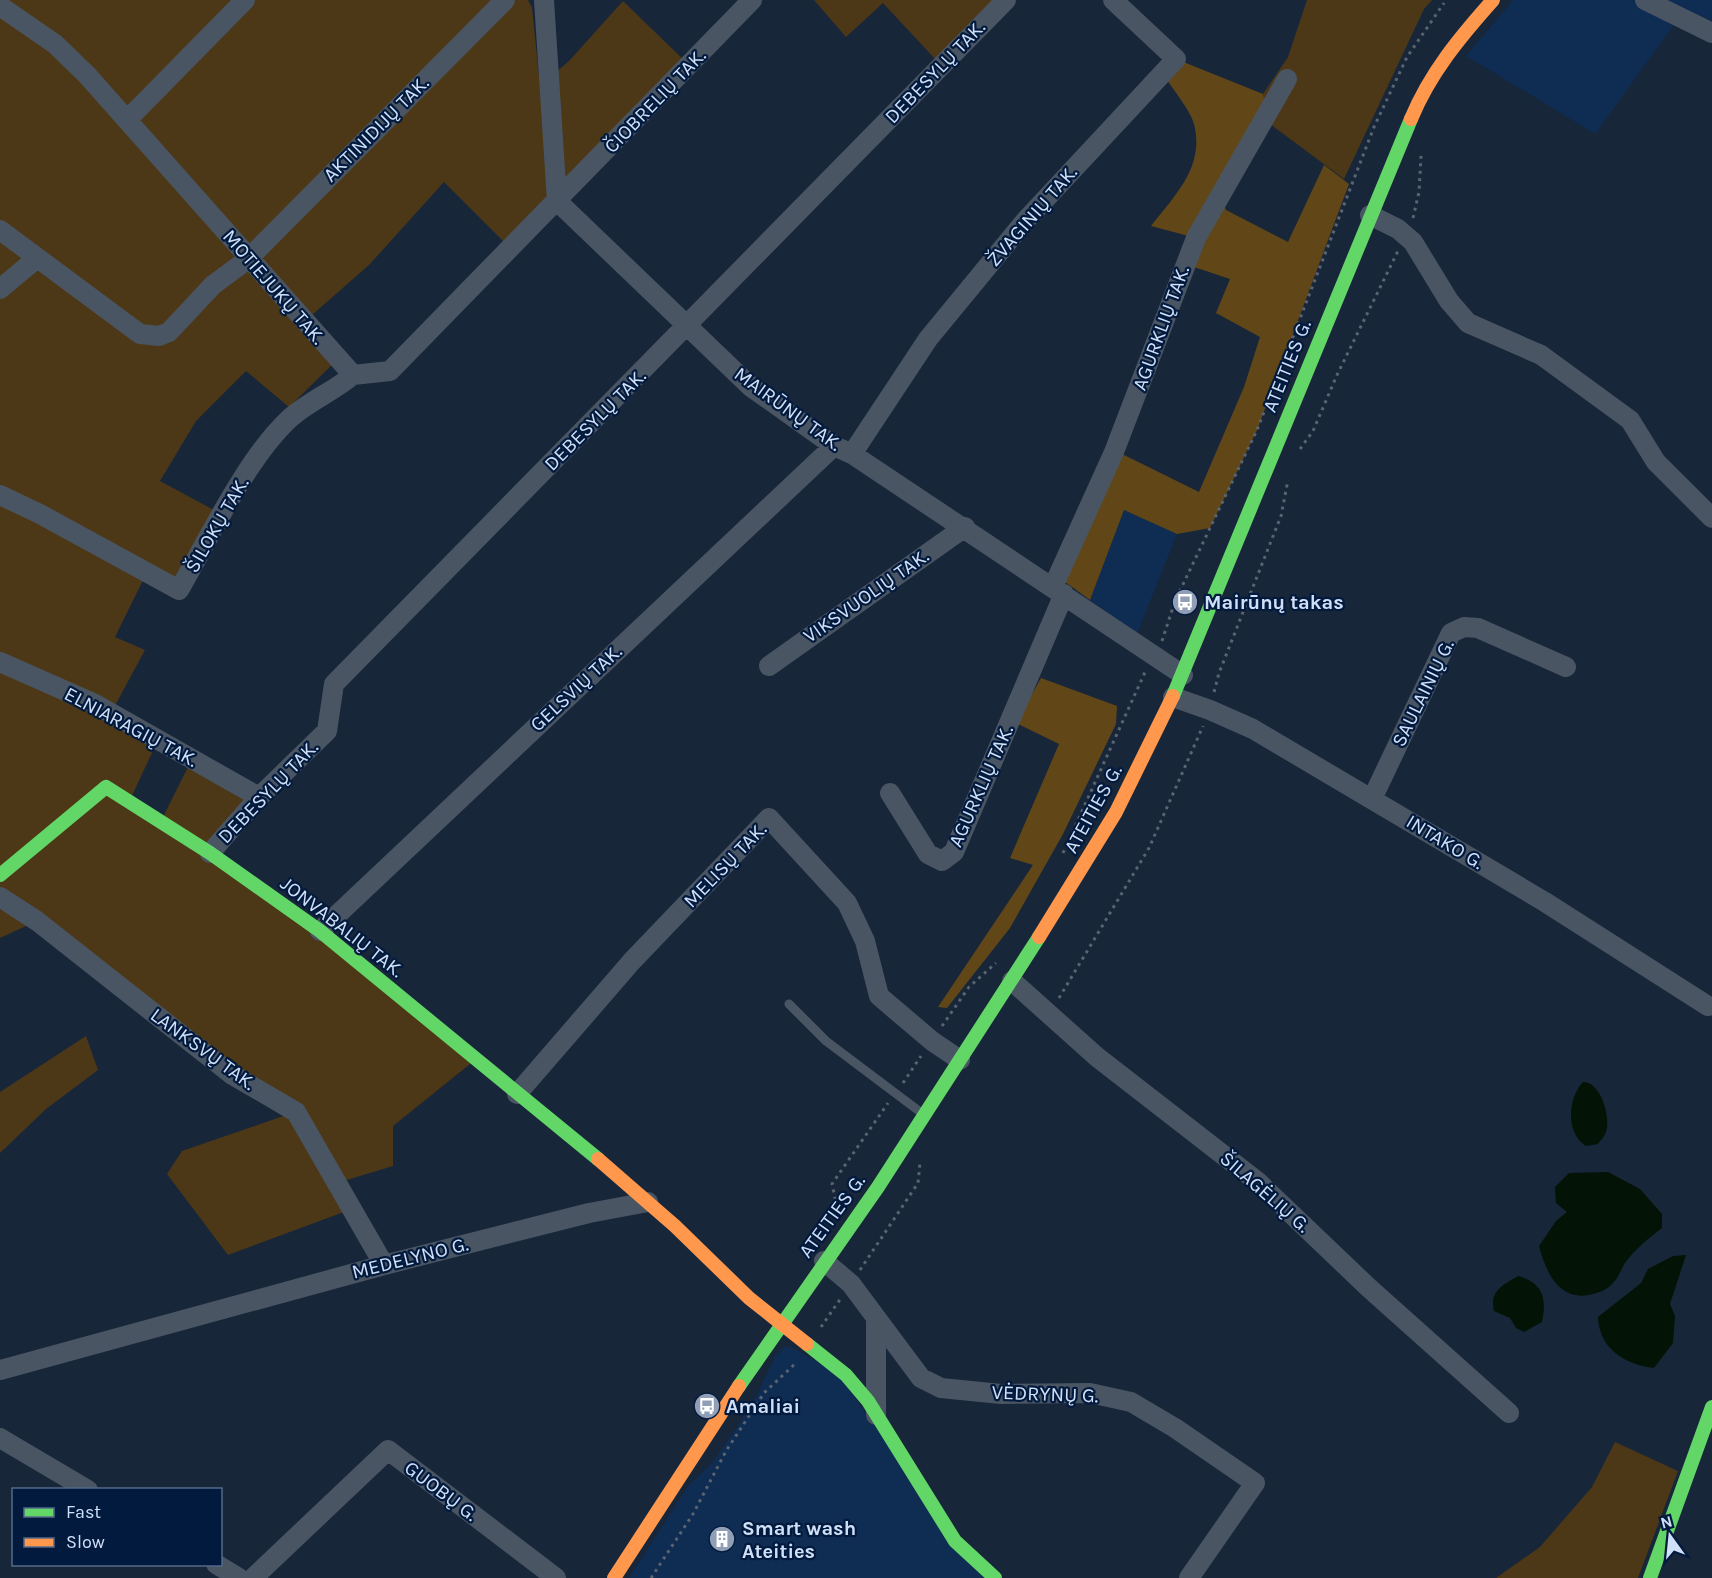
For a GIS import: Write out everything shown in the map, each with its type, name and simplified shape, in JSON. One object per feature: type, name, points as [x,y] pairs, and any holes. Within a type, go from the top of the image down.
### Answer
[{"type":"main road","name":"ATEITIES G.","points":[[614,1578],[782,1323],[878,1187],[1101,839],[1183,675],[1370,215],[1430,78],[1449,50],[1493,0]]},
{"type":"main road","name":"JONVABALIŲ TAK.","points":[[0,875],[106,787],[210,853],[320,931],[648,1202]]},
{"type":"main road","points":[[648,1202],[749,1298],[846,1375],[876,1415],[955,1541],[995,1578]]},
{"type":"main road","points":[[1650,1578],[1712,1407]]},
{"type":"street","points":[[128,119],[245,0]]},
{"type":"street","name":"AKTINIDIJŲ TAK.","points":[[0,230],[140,334],[150,336],[169,332],[213,285],[248,259],[504,0]]},
{"type":"street","points":[[353,375],[390,371],[557,201],[544,0]]},
{"type":"street","name":"ČIOBRELIŲ TAK.","points":[[557,201],[752,0]]},
{"type":"street","name":"DEBESYLŲ TAK.","points":[[210,853],[259,797],[327,731],[334,684],[1006,0]]},
{"type":"street","name":"ŽVAGINIŲ TAK.","points":[[852,454],[928,339],[1025,221],[1176,59],[1113,0]]},
{"type":"street","points":[[1645,0],[1712,33]]},
{"type":"street","name":"MOTIEJUKŲ TAK.","points":[[0,6],[55,44],[128,119],[248,259],[353,375]]},
{"type":"street","name":"AGURKLIŲ TAK.","points":[[890,793],[928,854],[942,861],[954,852],[1114,452],[1188,255],[1287,79]]},
{"type":"street","name":"MAIRŪNŲ TAK.","points":[[557,201],[751,387],[834,446],[852,454],[965,527],[1183,675]]},
{"type":"street","points":[[1370,215],[1406,236],[1421,253],[1449,301],[1467,323],[1541,355],[1630,420],[1656,462],[1712,518]]},
{"type":"street","points":[[0,289],[38,258]]},
{"type":"street","name":"ŠILOKŲ TAK.","points":[[0,495],[40,514],[179,590],[260,453],[290,418],[336,390],[353,375]]},
{"type":"street","name":"GELSVIŲ TAK.","points":[[320,931],[834,446]]},
{"type":"street","name":"VIKSVUOLIŲ TAK.","points":[[769,666],[965,527]]},
{"type":"street","name":"SAULAINIŲ G.","points":[[1372,799],[1451,633],[1456,630],[1478,628],[1566,667]]},
{"type":"street","name":"ELNIARAGIŲ TAK.","points":[[0,662],[95,704],[259,797]]},
{"type":"street","name":"INTAKO G.","points":[[1173,697],[1253,729],[1545,902],[1708,1006]]},
{"type":"street","name":"MELISŲ TAK.","points":[[517,1094],[632,961],[769,818],[846,903],[865,941],[879,996],[932,1041],[960,1060]]},
{"type":"street","name":"LANKSVŲ TAK.","points":[[0,897],[37,921],[231,1074],[296,1112],[384,1265]]},
{"type":"street","name":"ŠILAGĖLIŲ G.","points":[[1012,981],[1097,1058],[1258,1182],[1369,1288],[1509,1413]]},
{"type":"street","name":"MEDELYNO G.","points":[[0,1370],[384,1265],[589,1213],[648,1202]]},
{"type":"street","name":"VĖDRYNŲ G.","points":[[824,1261],[851,1284],[921,1378],[941,1388],[1002,1394],[1090,1393],[1131,1402],[1176,1428],[1255,1483],[1189,1578]]},
{"type":"street","points":[[876,1318],[876,1415]]},
{"type":"street","points":[[0,1438],[84,1488]]},
{"type":"street","name":"GUOBŲ G.","points":[[253,1578],[388,1450],[556,1578]]},
{"type":"street","points":[[219,1566],[239,1578]]},
{"type":"lane","points":[[789,1004],[826,1041],[924,1115]]},
{"type":"path","points":[[1060,861],[1153,653],[1165,637],[1175,601],[1257,430],[1374,127],[1407,57],[1444,3]]},
{"type":"path","points":[[1299,450],[1313,431],[1337,375],[1406,236],[1419,192],[1421,153]]},
{"type":"path","points":[[1049,1015],[1149,848],[1210,710],[1219,673],[1281,516],[1288,477]]},
{"type":"path","points":[[837,1209],[832,1184],[969,987],[997,963]]},
{"type":"path","points":[[651,1578],[693,1514],[726,1451],[764,1393],[810,1346],[918,1183],[920,1160]]},
{"type":"shaded area","points":[[0,0],[528,0],[532,8],[540,86],[569,61],[623,1],[689,65],[511,249],[444,182],[369,265],[304,322],[337,360],[289,407],[246,371],[196,421],[160,481],[223,515],[179,590],[147,572],[115,637],[145,650],[111,713],[158,740],[129,802],[161,821],[192,759],[259,797],[211,852],[475,1060],[393,1126],[393,1166],[337,1183],[352,1209],[228,1255],[167,1174],[182,1151],[295,1112],[37,921],[0,938]]},
{"type":"shaded area","points":[[814,0],[996,0],[936,60],[883,3],[846,37]]},
{"type":"shaded area","points":[[1307,0],[1432,0],[1424,9],[1344,179],[1270,124],[1263,94],[1288,57]]},
{"type":"shaded area","points":[[1513,0],[1712,0],[1712,40],[1676,22],[1595,134],[1466,56]]},
{"type":"shaded area","points":[[1176,59],[1263,94],[1267,111],[1220,195],[1226,210],[1288,242],[1324,165],[1349,184],[1257,430],[1210,528],[1177,534],[1124,510],[1090,600],[1061,579],[1120,453],[1199,492],[1244,387],[1260,337],[1216,313],[1230,279],[1185,264],[1196,238],[1151,226],[1186,180],[1195,154],[1196,139],[1192,118],[1162,72]]},
{"type":"shaded area","points":[[1124,510],[1177,534],[1137,634],[1090,600]]},
{"type":"shaded area","points":[[1041,678],[1117,706],[1116,724],[1063,834],[1010,928],[947,1008],[938,1007],[1033,865],[1010,858],[1059,744],[1016,723]]},
{"type":"shaded area","points":[[86,1036],[98,1070],[46,1109],[0,1153],[0,1092]]},
{"type":"shaded area","points":[[1583,1082],[1595,1088],[1600,1094],[1607,1118],[1606,1132],[1598,1144],[1586,1146],[1579,1141],[1575,1133],[1571,1116],[1574,1097]]},
{"type":"shaded area","points":[[1608,1172],[1640,1189],[1662,1214],[1662,1228],[1633,1253],[1609,1287],[1593,1294],[1581,1296],[1572,1294],[1556,1284],[1550,1275],[1539,1246],[1556,1221],[1567,1212],[1556,1203],[1555,1187],[1569,1173]]},
{"type":"shaded area","points":[[1686,1255],[1670,1304],[1675,1316],[1673,1343],[1654,1368],[1624,1359],[1603,1338],[1598,1317],[1641,1283],[1648,1269],[1673,1256]]},
{"type":"shaded area","points":[[1518,1276],[1538,1287],[1544,1306],[1542,1322],[1524,1332],[1516,1328],[1510,1318],[1494,1311],[1493,1304],[1498,1289]]},
{"type":"shaded area","points":[[790,1346],[838,1374],[984,1578],[629,1578],[688,1486],[712,1463],[737,1427],[757,1395],[775,1356],[783,1348]]},
{"type":"shaded area","points":[[1615,1442],[1678,1471],[1638,1578],[1496,1578],[1540,1547],[1592,1487]]},
{"type":"traffic: fast","points":[[1173,696],[1411,119]]},
{"type":"traffic: fast","points":[[0,875],[106,787],[210,853],[320,931],[598,1159]]},
{"type":"traffic: fast","points":[[739,1386],[878,1187],[1039,937]]},
{"type":"traffic: fast","points":[[807,1344],[846,1375],[868,1401],[955,1541],[995,1578]]},
{"type":"traffic: fast","points":[[1650,1578],[1712,1407]]},
{"type":"traffic: slow","points":[[1411,119],[1427,86],[1447,56],[1493,0]]},
{"type":"traffic: slow","points":[[1039,937],[1116,812],[1173,696]]},
{"type":"traffic: slow","points":[[598,1159],[675,1226],[749,1298],[807,1344]]},
{"type":"traffic: slow","points":[[614,1578],[739,1386]]},
{"type":"place","name":"Mairūnų takas","points":[[1185,602]]},
{"type":"place","name":"Amaliai","points":[[707,1406]]},
{"type":"place","name":"Smart wash Ateities","points":[[722,1539]]}]
